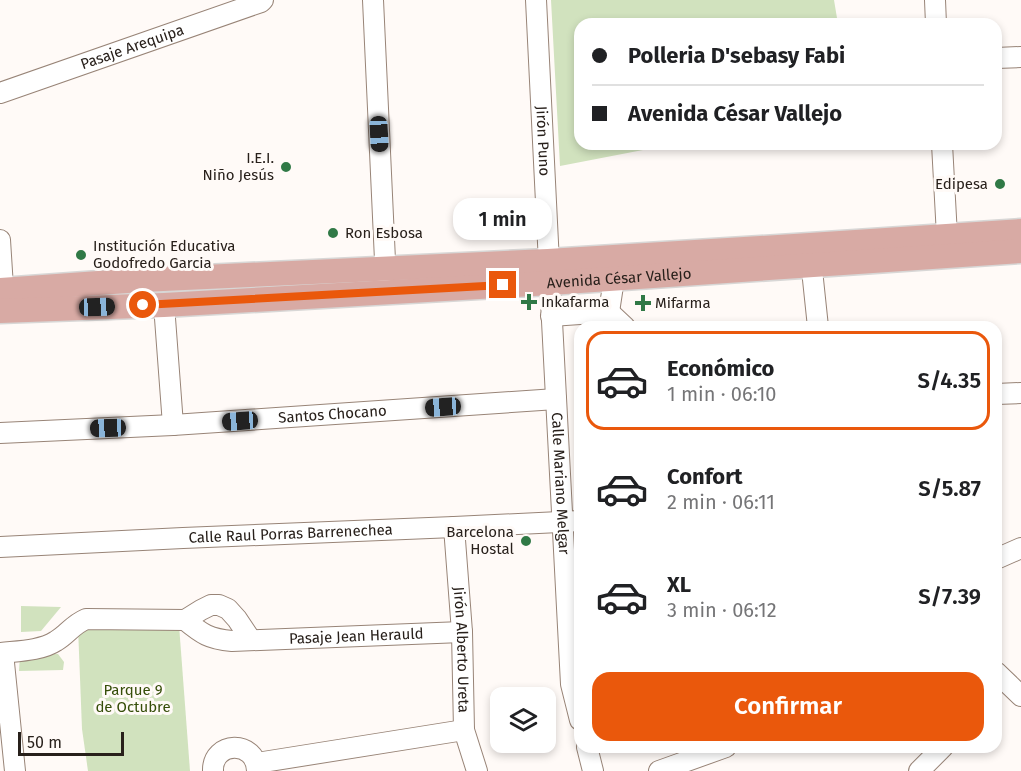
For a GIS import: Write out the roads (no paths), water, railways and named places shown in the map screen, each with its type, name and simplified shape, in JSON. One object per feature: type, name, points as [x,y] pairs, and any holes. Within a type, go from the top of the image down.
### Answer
[{"type":"main road","name":"Avenida César Vallejo","points":[[2,300],[141,280],[386,280],[549,272],[990,243],[1021,231]]},
{"type":"main road","name":"Avenida César Vallejo","points":[[811,255],[947,236],[1021,251]]},
{"type":"main road","name":"Avenida César Vallejo","points":[[2,300],[164,304],[386,280]]},
{"type":"street","name":"Pasaje Arequipa","points":[[0,93],[262,0]]},
{"type":"street","points":[[373,0],[386,280]]},
{"type":"street","name":"Jirón Puno","points":[[536,0],[549,272]]},
{"type":"street","points":[[935,0],[936,18]]},
{"type":"street","points":[[1002,58],[1021,57]]},
{"type":"street","points":[[942,150],[947,236]]},
{"type":"street","points":[[0,240],[2,300]]},
{"type":"street","points":[[811,255],[817,321]]},
{"type":"street","points":[[609,312],[613,268]]},
{"type":"street","name":"Calle Mariano Melgar","points":[[549,272],[556,399],[572,521],[571,684],[574,696]]},
{"type":"street","points":[[164,304],[173,425]]},
{"type":"street","points":[[551,316],[609,312],[619,321]]},
{"type":"street","points":[[1002,394],[1021,393]]},
{"type":"street","name":"Santos Chocano","points":[[0,433],[173,425],[556,399]]},
{"type":"street","name":"Calle Raul Porras Barrenechea","points":[[0,547],[572,521]]},
{"type":"street","name":"Jirón Alberto Ureta","points":[[454,527],[462,632],[464,730],[477,771]]},
{"type":"street","points":[[1002,557],[1021,548]]},
{"type":"street","points":[[15,771],[1,653],[49,645],[75,623],[86,619],[186,620],[211,605],[219,605],[228,609],[251,640]]},
{"type":"street","name":"Pasaje Jean Herauld","points":[[186,620],[201,633],[213,638],[232,641],[462,632]]},
{"type":"street","points":[[213,771],[218,754],[228,748],[240,747],[251,753],[257,767],[464,730]]},
{"type":"street","points":[[588,753],[593,771]]},
{"type":"street","points":[[670,761],[702,753]]},
{"type":"street","points":[[919,771],[937,753]]},
{"type":"place","name":"I.E.I. Niño Jesús","points":[[286,167]]},
{"type":"place","name":"Edipesa","points":[[1000,184]]},
{"type":"place","name":"Ron Esbosa","points":[[333,233]]},
{"type":"place","name":"Institución Educativa Godofredo Garcia","points":[[81,255]]},
{"type":"place","name":"Inkafarma","points":[[529,302]]},
{"type":"place","name":"Mifarma","points":[[643,303]]},
{"type":"place","name":"Barcelona Hostal","points":[[526,541]]},
{"type":"park label","name":"Parque 9 de Octubre","points":[[133,698]]}]
